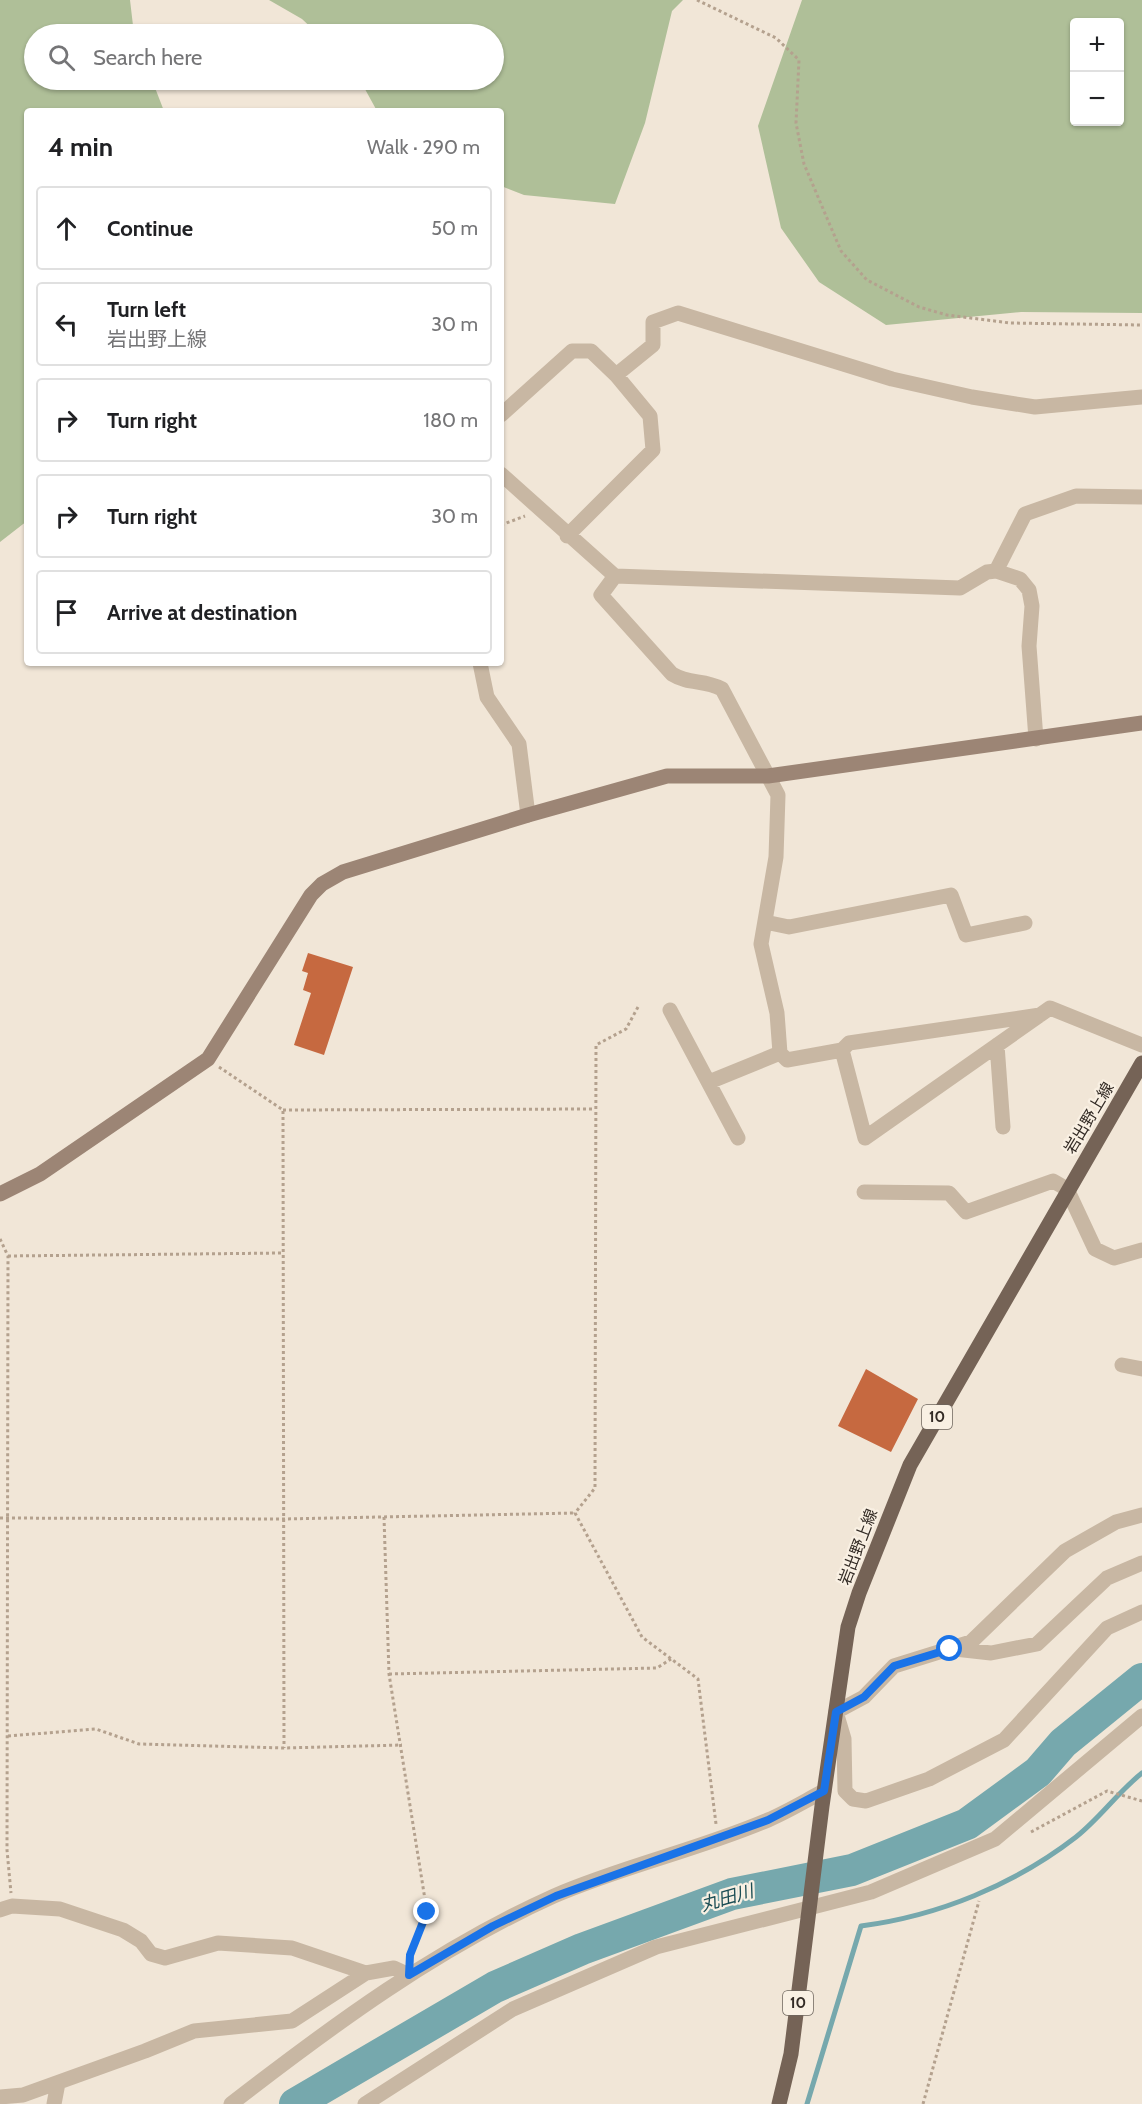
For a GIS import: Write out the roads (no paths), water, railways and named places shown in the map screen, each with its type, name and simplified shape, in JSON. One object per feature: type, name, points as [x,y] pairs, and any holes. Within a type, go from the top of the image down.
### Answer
[{"type":"main road","name":"岩出野上線","points":[[779,2104],[791,2054],[823,1799],[848,1628],[859,1593],[910,1465],[1067,1189],[1142,1063]]},
{"type":"street","points":[[616,375],[652,345],[653,322],[678,313],[892,380],[972,397],[1035,407],[1142,397]]},
{"type":"street","points":[[504,412],[572,351],[591,351],[616,375],[650,416],[653,450],[567,536]]},
{"type":"street","points":[[504,477],[567,536],[615,576],[960,588],[987,572],[996,571],[1020,579],[1029,590],[1032,606],[1029,646],[1036,739]]},
{"type":"street","points":[[996,571],[1025,514],[1076,496],[1142,497]]},
{"type":"street","points":[[615,576],[601,595],[672,674],[683,681],[708,682],[722,689],[778,795],[776,857],[762,944],[777,1013],[780,1053],[787,1060],[842,1050],[849,1043],[1040,1015]]},
{"type":"street","points":[[481,666],[487,697],[519,744],[528,814]]},
{"type":"street","points":[[0,1194],[40,1174],[208,1059],[311,895],[322,884],[343,872],[528,814],[667,776],[768,776],[1142,723]]},
{"type":"street","points":[[765,922],[789,927],[951,895],[966,935],[1024,923]]},
{"type":"street","points":[[842,1050],[866,1138],[1050,1008],[1142,1045]]},
{"type":"street","points":[[670,1010],[738,1138]]},
{"type":"street","points":[[997,1046],[1003,1127]]},
{"type":"street","points":[[709,1082],[780,1053]]},
{"type":"street","points":[[864,1192],[949,1193],[966,1212],[1053,1181],[1067,1189],[1095,1249],[1114,1258],[1142,1250]]},
{"type":"street","points":[[1122,1365],[1142,1369]]},
{"type":"street","points":[[1142,1515],[1116,1522],[1065,1551],[971,1642],[894,1666],[864,1697],[836,1712],[844,1739],[845,1791],[853,1799],[866,1801],[929,1779],[1004,1740],[1107,1628],[1142,1612]]},
{"type":"street","points":[[950,1649],[991,1653],[1037,1644],[1107,1578],[1142,1563]]},
{"type":"street","points":[[365,2104],[523,2005],[656,1947],[810,1905],[871,1892],[995,1839],[1142,1716]]},
{"type":"street","points":[[231,2104],[338,2022],[409,1975],[493,1926],[556,1896],[823,1799]]},
{"type":"street","points":[[6,1908],[60,1909],[123,1930],[141,1941],[151,1954],[165,1958],[219,1943],[292,1948],[366,1973]]},
{"type":"street","points":[[0,2097],[23,2096],[194,2031],[292,2020],[366,1973],[394,1968],[409,1975]]},
{"type":"street","points":[[54,2104],[58,2083]]},
{"type":"waterway","name":"丸田川","points":[[295,2104],[495,1987],[582,1949],[732,1894],[852,1870],[967,1824],[1038,1772],[1063,1743],[1142,1679]]},
{"type":"waterway","points":[[807,2104],[861,1926],[918,1915],[947,1906],[1001,1884],[1027,1870],[1076,1837],[1142,1773]]}]
